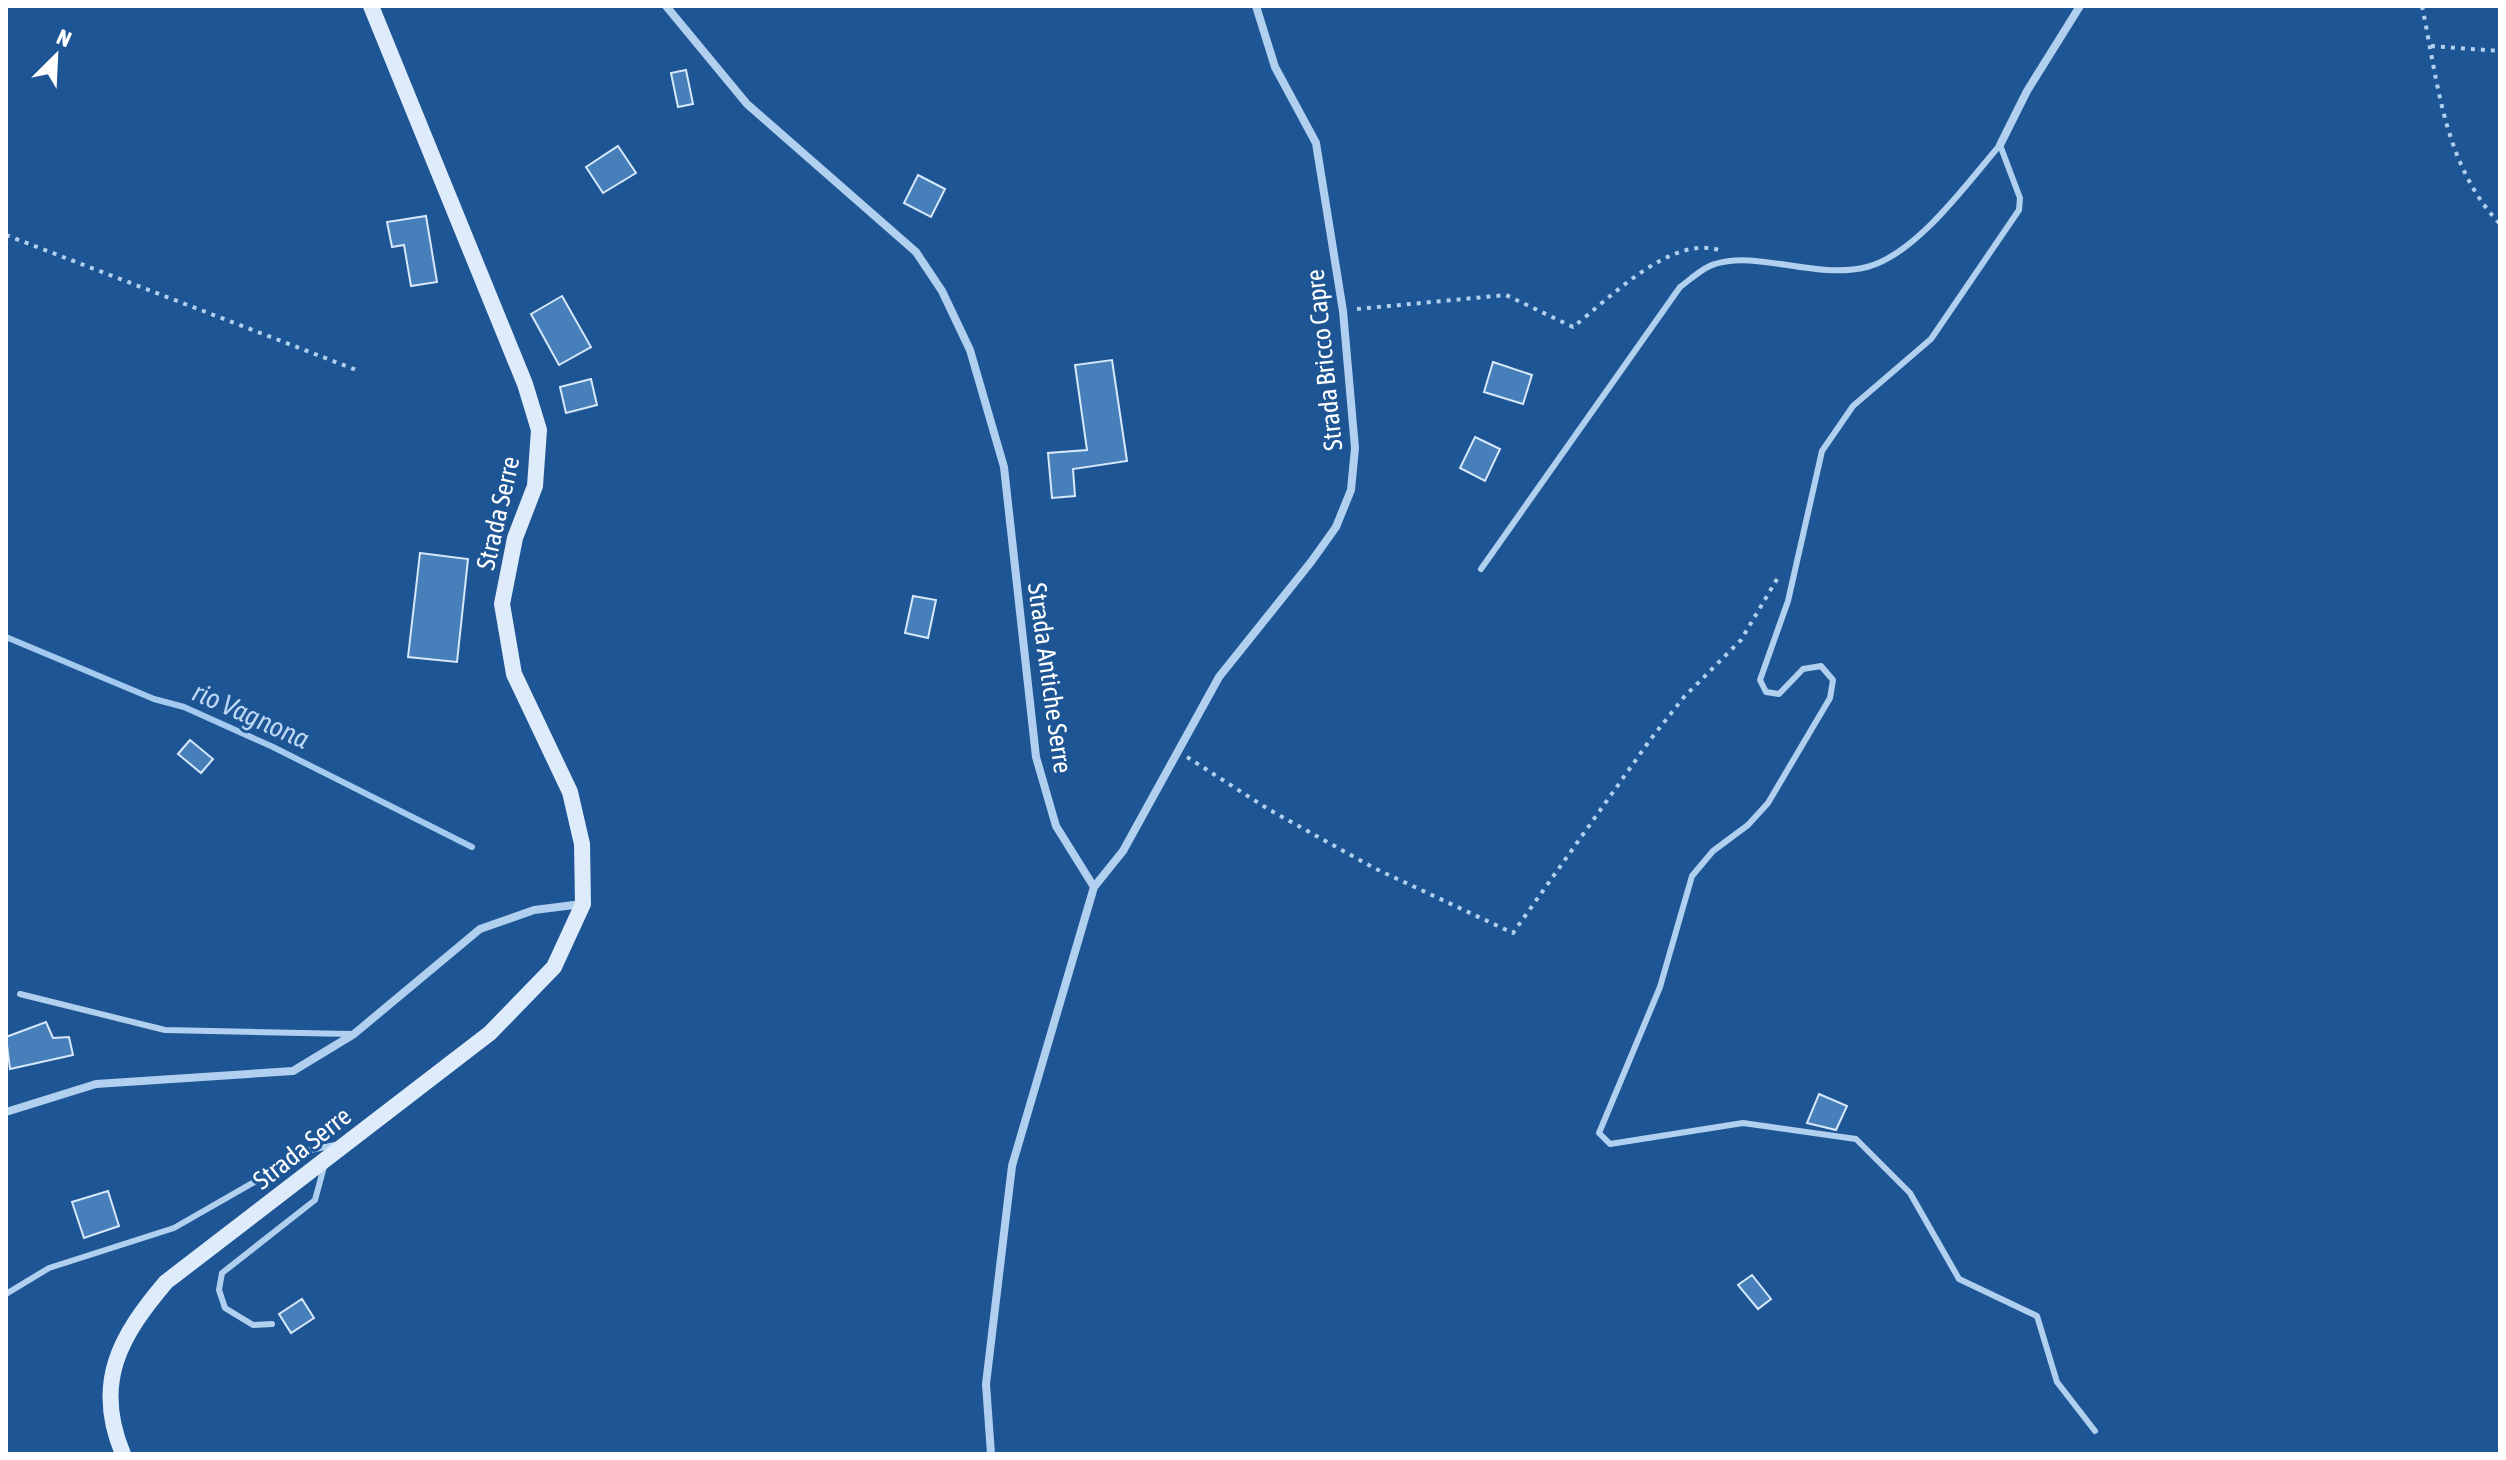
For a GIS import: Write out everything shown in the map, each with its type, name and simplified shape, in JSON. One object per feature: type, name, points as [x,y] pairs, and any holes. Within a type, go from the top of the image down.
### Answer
[{"type":"main road","name":"Strada Serre","points":[[123,1454],[109,1381],[131,1323],[166,1282],[490,1033],[554,967],[583,904],[582,844],[570,792],[514,674],[502,604],[515,538],[535,486],[539,430],[519,369],[371,6]]},
{"type":"street","name":"Strada Antiche Serre","points":[[666,6],[747,104],[916,252],[942,291],[970,350],[1004,467],[1036,757],[1056,826],[1094,887]]},
{"type":"street","name":"Strada Bricco Capre","points":[[1094,887],[1123,851],[1219,677],[1336,527],[1351,490],[1355,448],[1343,311],[1316,143],[1275,67],[1256,6]]},
{"type":"street","points":[[2000,145],[2027,91],[2080,6]]},
{"type":"street","points":[[991,1454],[987,1370],[1012,1166],[1094,887]]},
{"type":"street","points":[[6,1112],[96,1084],[293,1071],[354,1034],[480,929],[534,910],[583,904]]},
{"type":"lane","points":[[1481,569],[1680,287],[1715,264],[1752,261],[1821,272],[1869,266],[1920,237],[2000,145],[2020,198],[2019,210],[1931,339],[1853,406],[1822,451],[1795,556],[1788,601],[1761,685],[1770,694],[1779,694],[1803,669],[1815,665],[1827,669],[1834,686],[1768,803],[1748,825],[1713,851],[1692,876],[1660,987],[1599,1133],[1610,1144],[1743,1123],[1856,1139],[1910,1193],[1959,1279],[2037,1316],[2057,1382],[2095,1431]]},
{"type":"lane","points":[[20,994],[165,1030],[354,1034]]},
{"type":"lane","points":[[6,1294],[49,1268],[174,1228],[310,1150],[348,1142]]},
{"type":"lane","points":[[272,1324],[253,1325],[225,1308],[219,1290],[222,1273],[315,1200],[326,1160]]},
{"type":"path","points":[[2422,6],[2447,130],[2469,185],[2500,224]]},
{"type":"path","points":[[2431,46],[2500,51]]},
{"type":"path","points":[[6,235],[359,371]]},
{"type":"path","points":[[1343,311],[1506,295],[1573,327],[1664,256],[1711,248],[1752,261]]},
{"type":"path","points":[[1179,751],[1351,856],[1513,933],[1684,697],[1741,640],[1783,569],[1795,556]]},
{"type":"building","points":[[686,70],[693,104],[678,107],[671,73]]},
{"type":"building","points":[[618,146],[636,173],[603,193],[586,167]]},
{"type":"building","points":[[918,175],[945,189],[931,217],[904,203]]},
{"type":"building","points":[[426,216],[437,282],[411,286],[404,245],[392,247],[387,222]]},
{"type":"building","points":[[562,296],[591,347],[559,365],[531,314]]},
{"type":"building","points":[[1112,360],[1127,461],[1073,469],[1075,496],[1052,498],[1048,453],[1087,450],[1075,365]]},
{"type":"building","points":[[1493,362],[1532,375],[1523,404],[1484,392]]},
{"type":"building","points":[[591,379],[597,405],[566,413],[560,387]]},
{"type":"building","points":[[1475,437],[1500,449],[1485,481],[1460,468]]},
{"type":"building","points":[[420,553],[468,559],[457,662],[408,657]]},
{"type":"building","points":[[913,596],[936,600],[928,638],[905,633]]},
{"type":"building","points":[[190,740],[213,759],[201,773],[178,754]]},
{"type":"building","points":[[46,1022],[53,1038],[69,1037],[73,1055],[10,1069],[6,1037]]},
{"type":"building","points":[[1819,1094],[1847,1106],[1836,1130],[1807,1123]]},
{"type":"building","points":[[108,1191],[119,1226],[84,1238],[72,1202]]},
{"type":"building","points":[[1752,1275],[1771,1299],[1758,1309],[1738,1285]]},
{"type":"building","points":[[302,1299],[314,1318],[291,1333],[279,1314]]},
{"type":"waterway","name":"rio Vagnona","points":[[6,637],[154,699],[184,707],[273,747],[472,847]]}]
